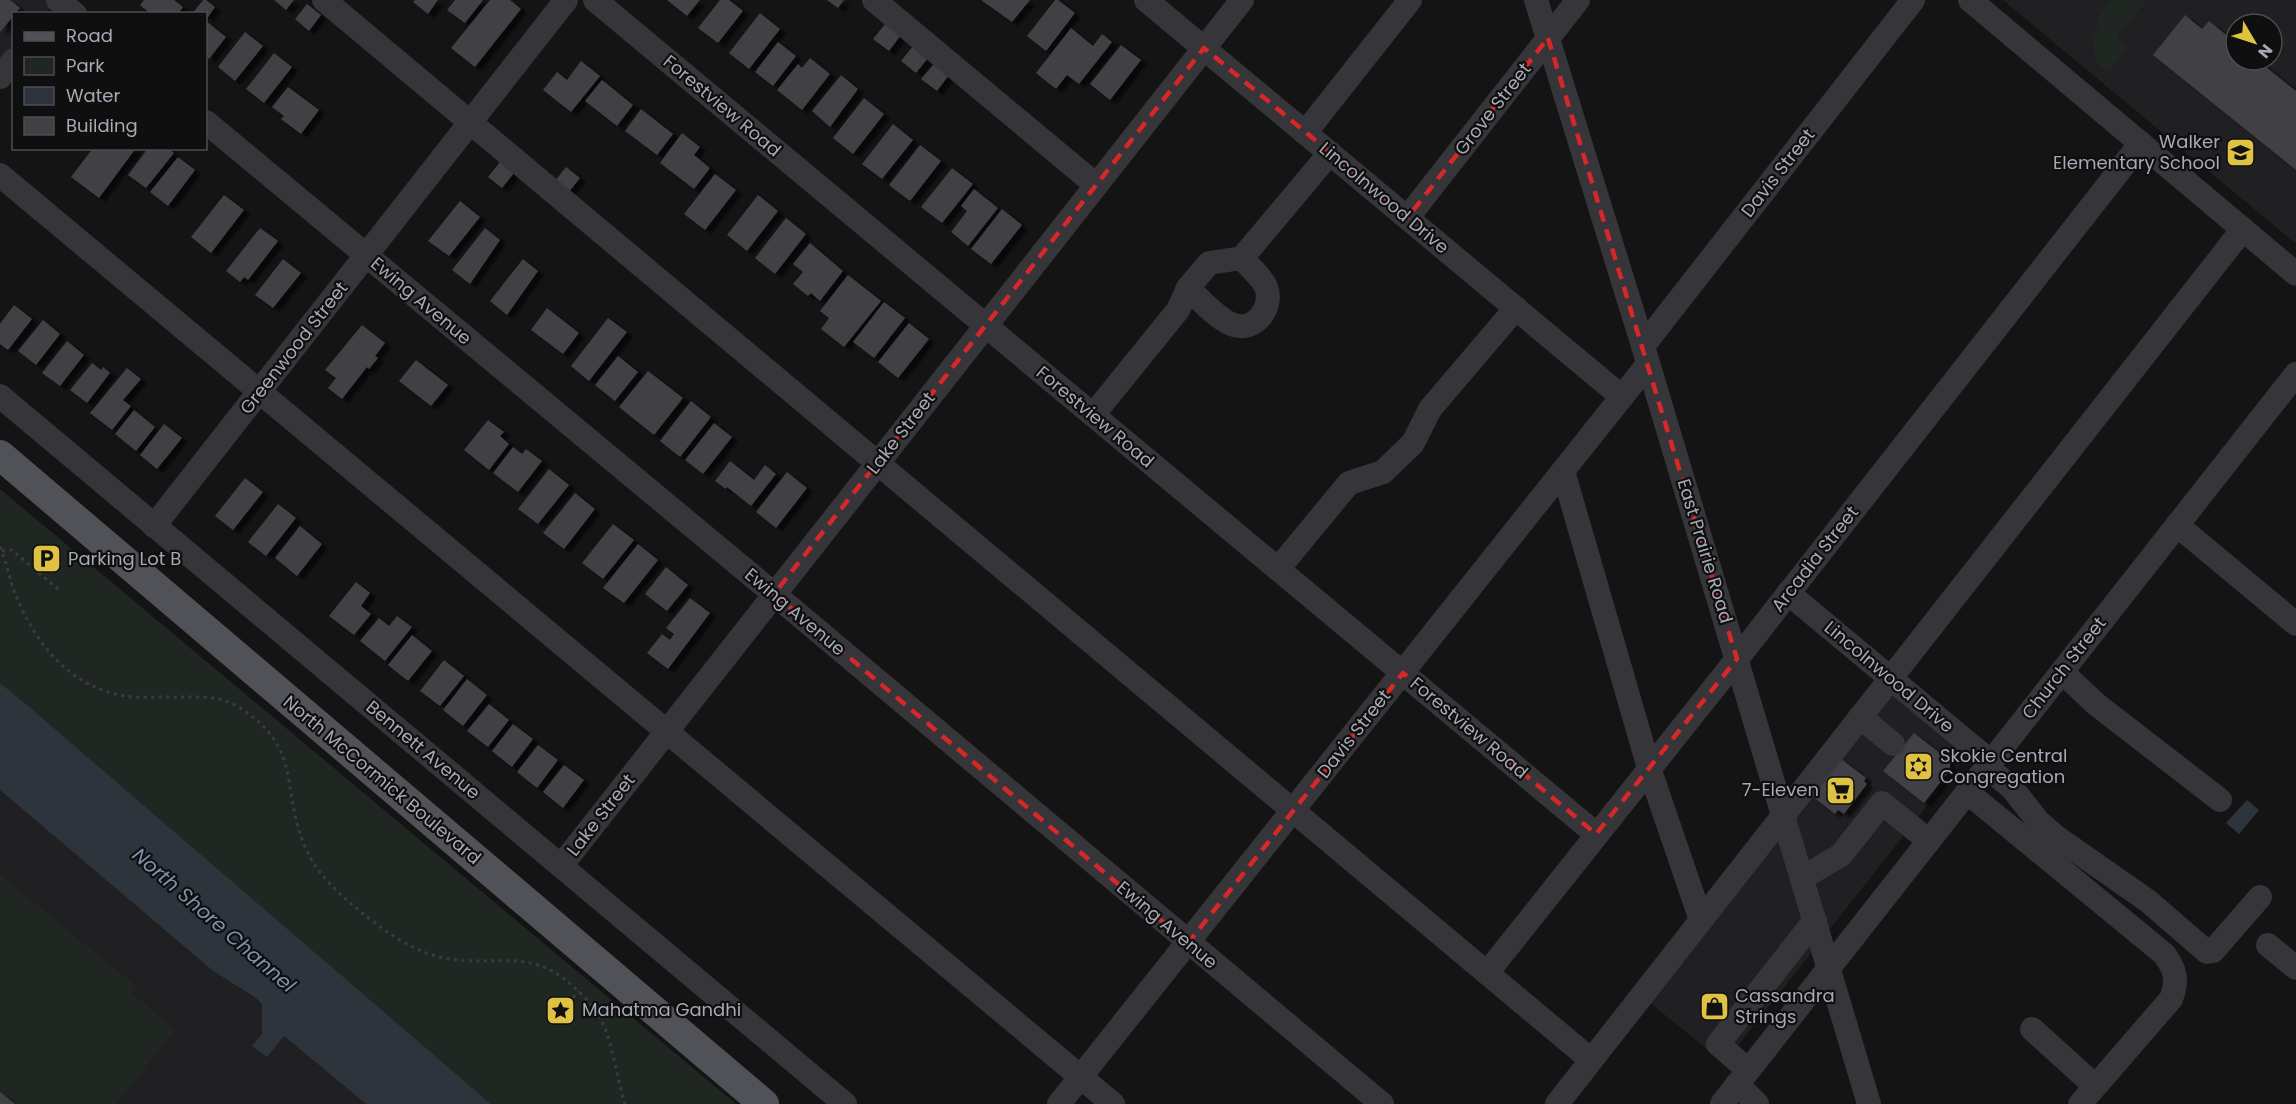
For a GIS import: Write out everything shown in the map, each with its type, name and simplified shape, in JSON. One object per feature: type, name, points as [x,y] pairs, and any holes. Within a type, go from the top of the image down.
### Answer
[{"type":"main road","name":"North McCormick Boulevard","points":[[0,455],[764,1104]]},
{"type":"street","points":[[324,0],[1591,1060]]},
{"type":"street","name":"Greenwood Street","points":[[154,526],[566,0]]},
{"type":"street","name":"Forestview Road","points":[[595,0],[1596,834]]},
{"type":"street","points":[[874,0],[1096,185]]},
{"type":"street","name":"Lincolnwood Drive","points":[[1146,0],[1622,397]]},
{"type":"street","name":"Lake Street","points":[[561,866],[1242,0]]},
{"type":"street","points":[[1305,133],[1410,0]]},
{"type":"street","name":"East Prairie Road","points":[[1536,0],[1646,355],[1869,1104]]},
{"type":"street","name":"Grove Street","points":[[1408,217],[1578,0]]},
{"type":"street","name":"Davis Street","points":[[1059,1104],[1622,397],[1646,355],[1913,0]]},
{"type":"street","points":[[1970,0],[2296,274]]},
{"type":"street","points":[[0,78],[12,63]]},
{"type":"street","name":"Ewing Avenue","points":[[207,123],[1382,1104]]},
{"type":"street","name":"Arcadia Street","points":[[1487,973],[1737,659],[2141,143]]},
{"type":"street","points":[[1093,415],[1178,310],[1188,288],[1209,262],[1242,258],[1329,153]]},
{"type":"street","points":[[0,175],[1113,1104]]},
{"type":"street","points":[[1557,1104],[2243,229]]},
{"type":"street","points":[[1188,288],[1231,324],[1246,326],[1259,319],[1266,309],[1268,295],[1265,284],[1242,258]]},
{"type":"street","points":[[1278,569],[1348,483],[1383,472],[1413,443],[1430,409],[1515,308]]},
{"type":"street","name":"Church Street","points":[[1722,1104],[2296,374]]},
{"type":"street","name":"Bennett Avenue","points":[[0,396],[845,1104]]},
{"type":"street","points":[[1563,471],[1650,768],[1701,920]]},
{"type":"street","points":[[2177,525],[2296,624]]},
{"type":"street","name":"Lincolnwood Drive","points":[[1788,593],[1891,678],[1989,764],[2038,821],[2055,836],[2148,901],[2207,952],[2213,951],[2260,897]]},
{"type":"street","points":[[2062,672],[2096,704],[2220,800]]},
{"type":"street","points":[[1860,717],[1893,744]]},
{"type":"street","points":[[1967,792],[2164,954],[2173,967],[2176,979],[2171,999],[2087,1095],[2032,1029]]},
{"type":"street","points":[[1802,878],[1841,855],[1882,803],[1929,841]]},
{"type":"street","points":[[1757,1104],[1743,1077],[1718,1044],[1815,920]]},
{"type":"street","points":[[2268,945],[2296,968]]},
{"type":"path","points":[[0,547],[15,594],[33,630],[48,651],[67,670],[85,683],[126,696],[224,699],[247,713],[273,736],[287,768],[295,813],[302,841],[309,856],[331,886],[356,908],[388,932],[417,948],[442,958],[464,961],[522,961],[541,964],[579,992],[598,1014],[625,1104]]},
{"type":"path","points":[[2,551],[12,550],[59,590]]},
{"type":"path","points":[[567,1004],[579,992]]},
{"type":"path","points":[[561,1001],[567,1004],[570,1010],[568,1016],[561,1019],[555,1017],[552,1010],[555,1004],[561,1001]]},
{"type":"highlighted area","points":[[1548,38],[1737,659],[1596,834],[1403,673],[1188,943],[774,594],[1204,48],[1408,217]]},
{"type":"shaded area","points":[[0,0],[58,0],[48,12],[12,12],[12,57],[0,73]]},
{"type":"shaded area","name":"Walker Elementary School","points":[[2003,0],[2296,0],[2296,244]]},
{"type":"shaded area","points":[[1890,682],[1972,749],[1724,1063],[1643,997]]},
{"type":"shaded area","points":[[0,790],[213,971],[256,998],[262,1005],[262,1034],[253,1045],[284,1036],[366,1104],[0,1104]]},
{"type":"green space","points":[[2110,0],[2147,0],[2116,37],[2128,47],[2108,71],[2097,63],[2092,37],[2100,26],[2096,22]]},
{"type":"green space","points":[[0,489],[736,1104],[491,1104],[0,683]]},
{"type":"green space","points":[[0,875],[136,986],[131,992],[174,1031],[116,1104],[15,1104],[0,1092]]},
{"type":"water","name":"North Shore Channel","points":[[0,683],[491,1104],[366,1104],[284,1036],[267,1057],[252,1046],[262,1034],[262,1005],[256,998],[213,971],[0,790]]},
{"type":"water","points":[[2247,800],[2259,810],[2239,834],[2226,823]]},
{"type":"building","points":[[0,0],[10,0],[20,8],[17,12],[12,12],[12,18],[0,32]]},
{"type":"building","points":[[144,0],[174,0],[183,7],[179,12],[149,12],[140,5]]},
{"type":"building","points":[[203,0],[215,7],[207,19],[207,12],[194,12]]},
{"type":"building","points":[[274,0],[294,0],[286,10]]},
{"type":"building","points":[[415,0],[438,0],[428,14],[413,2]]},
{"type":"building","points":[[455,0],[483,0],[465,23],[447,10]]},
{"type":"building","points":[[490,0],[510,0],[521,9],[475,67],[451,48]]},
{"type":"building","points":[[667,0],[700,0],[687,16]]},
{"type":"building","points":[[720,0],[729,0],[743,11],[718,43],[698,28]]},
{"type":"building","points":[[827,0],[844,0],[838,8]]},
{"type":"building","points":[[981,0],[1030,0],[1012,22]]},
{"type":"building","points":[[1055,0],[1075,13],[1046,51],[1027,36]]},
{"type":"building","points":[[307,4],[321,15],[309,31],[295,19]]},
{"type":"building","points":[[760,13],[780,29],[749,69],[729,53]]},
{"type":"building","points":[[2185,15],[2202,29],[2209,21],[2224,33],[2224,72],[2272,72],[2296,91],[2296,170],[2153,55]]},
{"type":"building","points":[[207,22],[226,37],[209,59],[207,58]]},
{"type":"building","points":[[886,23],[901,35],[889,51],[873,39]]},
{"type":"building","points":[[1071,28],[1093,46],[1102,34],[1112,42],[1079,84],[1067,75],[1056,89],[1036,73]]},
{"type":"building","points":[[245,32],[263,46],[235,81],[218,67]]},
{"type":"building","points":[[778,42],[796,56],[773,86],[755,72]]},
{"type":"building","points":[[1121,45],[1141,60],[1110,100],[1090,84]]},
{"type":"building","points":[[913,46],[928,58],[916,73],[901,61]]},
{"type":"building","points":[[274,53],[292,67],[264,103],[246,89]]},
{"type":"building","points":[[810,58],[830,74],[802,110],[777,90],[798,64],[802,68]]},
{"type":"building","points":[[581,61],[600,76],[571,112],[543,90],[557,72],[567,80]]},
{"type":"building","points":[[934,64],[949,75],[937,91],[921,79]]},
{"type":"building","points":[[841,75],[858,89],[830,127],[812,111]]},
{"type":"building","points":[[602,80],[633,105],[617,126],[585,101]]},
{"type":"building","points":[[288,87],[319,110],[301,134],[281,119],[284,116],[272,107]]},
{"type":"building","points":[[864,98],[884,114],[853,154],[833,138]]},
{"type":"building","points":[[641,109],[673,134],[657,155],[625,131]]},
{"type":"building","points":[[893,124],[913,140],[882,179],[862,164]]},
{"type":"building","points":[[682,133],[700,147],[694,155],[710,168],[694,189],[660,163]]},
{"type":"building","points":[[920,145],[941,161],[910,201],[889,185]]},
{"type":"building","points":[[91,150],[135,150],[99,198],[71,177]]},
{"type":"building","points":[[147,150],[170,150],[174,153],[146,188],[128,175]]},
{"type":"building","points":[[178,157],[195,170],[168,206],[150,192]]},
{"type":"building","points":[[500,162],[514,173],[502,188],[488,177]]},
{"type":"building","points":[[566,167],[580,178],[568,193],[554,182]]},
{"type":"building","points":[[952,168],[973,184],[942,223],[921,207]]},
{"type":"building","points":[[715,174],[736,190],[705,230],[684,214]]},
{"type":"building","points":[[974,189],[998,208],[968,246],[951,232],[967,211],[961,206]]},
{"type":"building","points":[[224,195],[244,210],[211,253],[191,237]]},
{"type":"building","points":[[758,195],[778,211],[747,251],[727,235]]},
{"type":"building","points":[[460,201],[480,217],[449,256],[428,241]]},
{"type":"building","points":[[1002,209],[1022,225],[991,264],[971,249]]},
{"type":"building","points":[[786,218],[806,234],[775,274],[755,258]]},
{"type":"building","points":[[260,228],[278,241],[248,280],[244,277],[240,282],[226,271]]},
{"type":"building","points":[[485,228],[500,240],[470,284],[452,270]]},
{"type":"building","points":[[810,243],[843,271],[820,301],[811,293],[808,296],[793,284],[803,272],[793,264]]},
{"type":"building","points":[[283,259],[301,273],[273,308],[255,295]]},
{"type":"building","points":[[523,259],[538,271],[507,315],[490,301]]},
{"type":"building","points":[[848,275],[881,301],[844,347],[821,329],[829,318],[820,311]]},
{"type":"building","points":[[884,302],[905,318],[874,358],[853,342]]},
{"type":"building","points":[[14,305],[32,319],[8,350],[0,344],[0,324]]},
{"type":"building","points":[[547,308],[579,333],[563,354],[531,330]]},
{"type":"building","points":[[608,318],[627,332],[589,381],[571,366]]},
{"type":"building","points":[[43,320],[60,334],[36,365],[18,351]]},
{"type":"building","points":[[909,323],[929,339],[898,378],[878,362]]},
{"type":"building","points":[[362,325],[385,343],[375,356],[378,358],[369,369],[367,367],[342,399],[328,388],[336,378],[325,370]]},
{"type":"building","points":[[67,341],[84,355],[60,386],[42,373]]},
{"type":"building","points":[[618,356],[638,372],[615,401],[595,385]]},
{"type":"building","points":[[416,360],[448,385],[431,406],[399,381]]},
{"type":"building","points":[[92,363],[101,370],[103,367],[110,373],[87,403],[70,390]]},
{"type":"building","points":[[127,368],[141,379],[123,400],[131,406],[112,430],[90,413]]},
{"type":"building","points":[[648,371],[683,398],[654,435],[619,407]]},
{"type":"building","points":[[691,401],[711,417],[680,457],[660,441]]},
{"type":"building","points":[[134,410],[155,427],[136,451],[115,434]]},
{"type":"building","points":[[488,420],[504,432],[500,436],[509,444],[489,470],[464,450]]},
{"type":"building","points":[[714,423],[732,437],[703,474],[685,460]]},
{"type":"building","points":[[164,424],[182,438],[157,469],[140,455]]},
{"type":"building","points":[[513,447],[522,454],[526,449],[542,461],[518,492],[493,473]]},
{"type":"building","points":[[730,461],[754,480],[765,465],[776,474],[751,506],[727,487],[726,489],[715,481]]},
{"type":"building","points":[[549,469],[569,485],[538,524],[518,509]]},
{"type":"building","points":[[787,472],[807,488],[776,528],[756,512]]},
{"type":"building","points":[[245,478],[263,492],[233,530],[215,516]]},
{"type":"building","points":[[575,493],[595,509],[564,549],[543,533]]},
{"type":"building","points":[[278,504],[296,518],[266,556],[248,542]]},
{"type":"building","points":[[613,524],[634,540],[603,579],[582,563]]},
{"type":"building","points":[[300,526],[322,544],[297,576],[275,558]]},
{"type":"building","points":[[638,544],[658,560],[624,603],[603,588]]},
{"type":"building","points":[[666,567],[688,585],[667,611],[645,594]]},
{"type":"building","points":[[356,582],[370,593],[361,606],[371,614],[354,635],[329,616]]},
{"type":"building","points":[[690,598],[710,613],[668,669],[647,653],[662,634],[670,640],[674,634],[666,628]]},
{"type":"building","points":[[397,616],[412,627],[385,661],[360,641],[379,618],[389,626]]},
{"type":"building","points":[[412,635],[432,651],[408,681],[388,665]]},
{"type":"building","points":[[444,660],[464,676],[440,706],[420,691]]},
{"type":"building","points":[[467,679],[487,695],[463,726],[443,710]]},
{"type":"building","points":[[489,704],[509,720],[488,747],[467,731]]},
{"type":"building","points":[[513,724],[533,739],[512,767],[492,751]]},
{"type":"building","name":"Skokie Central Congregation","points":[[1914,733],[1950,761],[1950,770],[1924,803],[1883,771]]},
{"type":"building","points":[[538,745],[558,760],[537,788],[517,772]]},
{"type":"building","name":"7-Eleven","points":[[1841,759],[1866,778],[1864,781],[1867,784],[1844,814],[1838,810],[1835,814],[1812,796]]},
{"type":"building","points":[[564,765],[584,780],[563,808],[543,792]]},
{"type":"building","points":[[0,1092],[15,1104],[0,1104]]},
{"type":"place","name":"Walker Elementary School","points":[[2241,152]]},
{"type":"place","name":"Parking Lot B","points":[[47,559]]},
{"type":"place","name":"Skokie Central Congregation","points":[[1919,766]]},
{"type":"place","name":"7-Eleven","points":[[1840,790]]},
{"type":"place","name":"Cassandra Strings","points":[[1714,1006]]},
{"type":"place","name":"Mahatma Gandhi","points":[[561,1010]]}]
